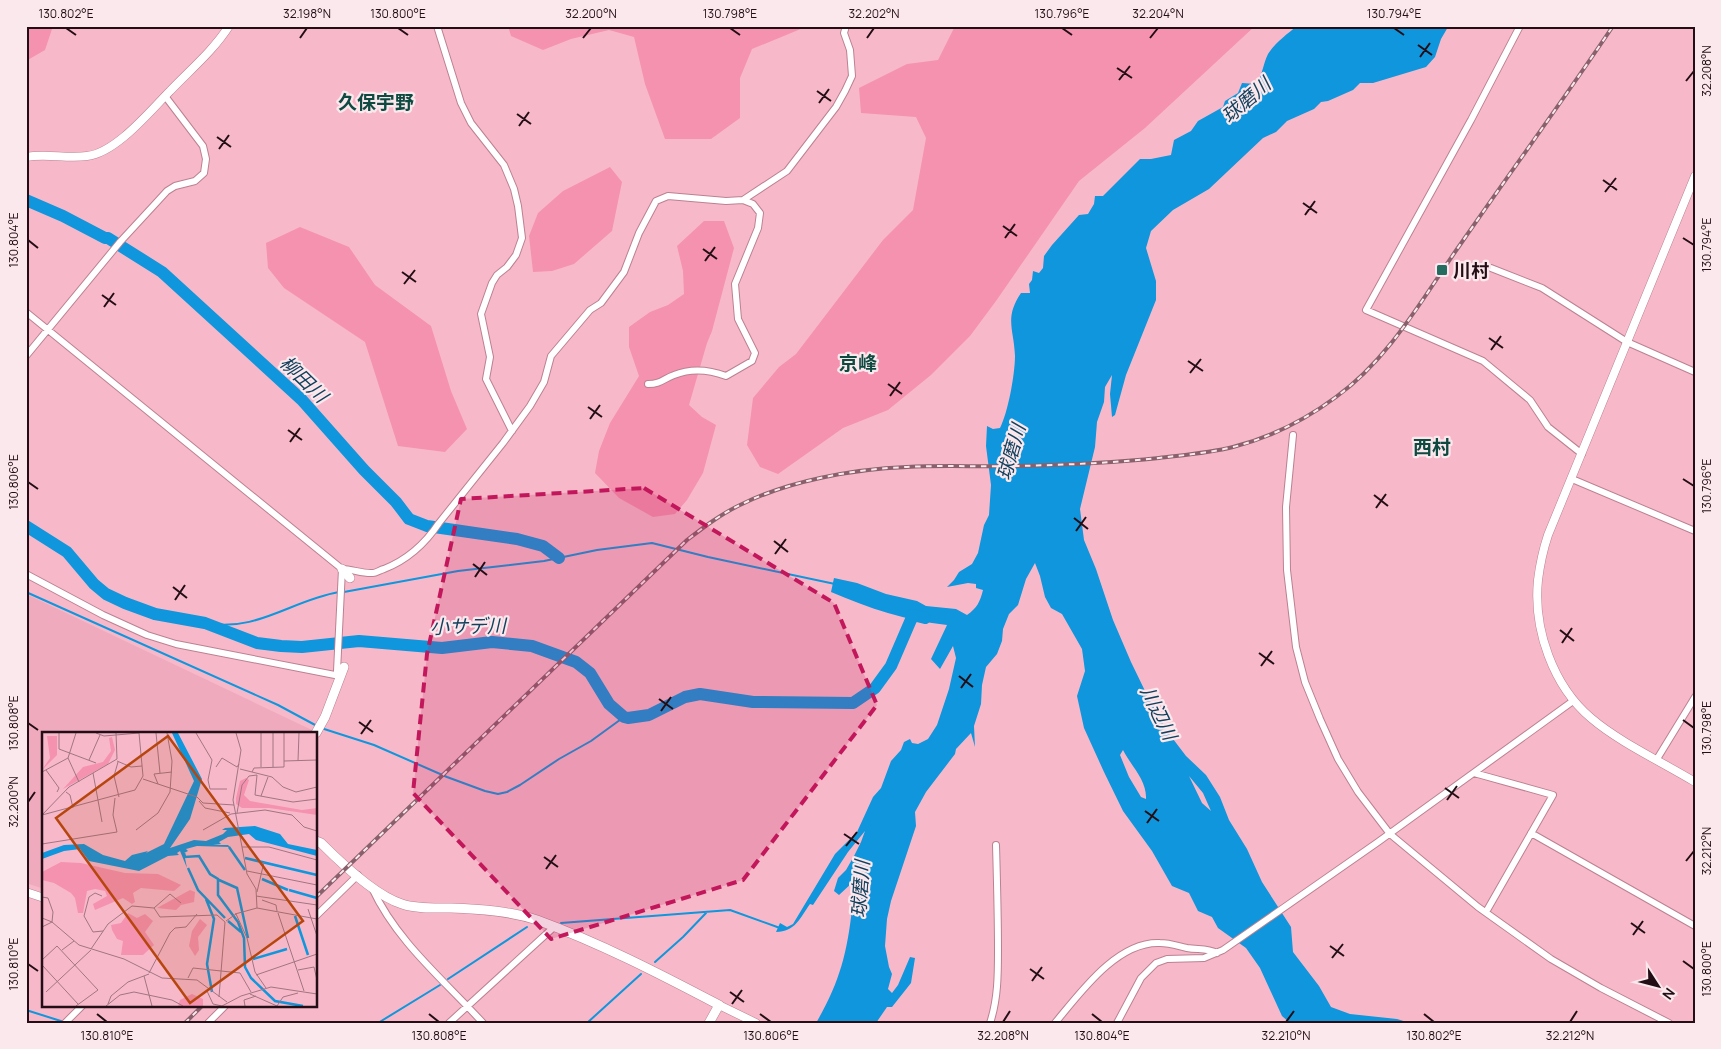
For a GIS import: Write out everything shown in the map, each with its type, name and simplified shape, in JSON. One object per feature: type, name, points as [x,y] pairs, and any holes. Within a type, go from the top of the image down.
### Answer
[{"type":"main road","points":[[342,569],[350,578]]},
{"type":"main road","points":[[317,732],[325,717],[342,672]]},
{"type":"main road","points":[[318,843],[372,887],[403,904],[427,908],[496,911],[536,920],[640,964],[723,1007],[709,1023]]},
{"type":"street","points":[[26,157],[40,155],[88,156],[110,148],[145,118],[218,43],[229,26]]},
{"type":"street","points":[[436,26],[461,104],[471,123],[504,165],[514,188],[518,206],[522,238],[516,255],[492,283],[481,314],[490,357],[486,378],[512,432]]},
{"type":"street","points":[[743,200],[787,171],[846,91],[852,76],[850,50],[844,33],[846,26]]},
{"type":"street","points":[[1520,26],[1471,120],[1366,310],[1483,361],[1530,400],[1548,427],[1582,454]]},
{"type":"street","points":[[26,356],[120,242],[161,197],[176,186],[195,181],[204,173],[206,159],[203,146],[165,96]]},
{"type":"street","points":[[1695,176],[1548,535],[1541,559],[1538,582],[1540,624],[1549,657],[1559,679],[1573,701],[1592,718],[1695,782]]},
{"type":"street","points":[[26,312],[342,569],[372,573],[394,565],[413,553],[431,534],[512,432],[544,382],[551,356],[590,310],[600,303],[624,272],[639,233],[656,201],[668,196],[726,201],[743,200],[753,204],[760,213],[758,228],[735,284],[738,319],[754,352],[752,361],[726,376],[703,370],[675,374],[661,383],[648,384]]},
{"type":"street","points":[[1491,268],[1542,288],[1627,342],[1695,372]]},
{"type":"street","points":[[1293,435],[1286,507],[1287,570],[1296,647],[1305,682],[1338,759],[1358,792],[1390,834],[1486,912],[1552,959],[1600,988],[1669,1023]]},
{"type":"street","points":[[1572,479],[1695,531]]},
{"type":"street","points":[[342,569],[338,671],[342,672]]},
{"type":"street","points":[[26,574],[104,615],[147,635],[176,644],[342,672]]},
{"type":"street","points":[[1657,759],[1695,697]]},
{"type":"street","points":[[1117,1023],[1141,978],[1156,964],[1167,959],[1204,958],[1220,952],[1390,834],[1573,701]]},
{"type":"street","points":[[1474,772],[1553,795],[1486,912]]},
{"type":"street","points":[[1531,833],[1695,926]]},
{"type":"street","points":[[990,1023],[994,1011],[998,977],[996,845]]},
{"type":"street","points":[[318,914],[358,875]]},
{"type":"street","points":[[372,887],[400,932],[416,953],[483,1023]]},
{"type":"street","points":[[26,892],[42,897]]},
{"type":"street","points":[[449,1023],[554,927]]},
{"type":"street","points":[[1055,1023],[1102,970],[1122,954],[1143,945],[1160,943],[1220,952]]},
{"type":"street","points":[[65,1023],[82,1006]]},
{"type":"street","points":[[208,1023],[225,1006]]},
{"type":"street","points":[[723,1007],[756,1023]]},
{"type":"highlighted area","points":[[644,488],[834,603],[877,705],[743,880],[551,939],[413,793],[427,654],[461,499]]},
{"type":"shaded area","points":[[26,26],[53,26],[45,50],[26,61]]},
{"type":"shaded area","points":[[508,26],[808,26],[752,49],[740,78],[740,118],[711,139],[665,139],[645,84],[634,37],[609,30],[571,39],[543,50],[511,36]]},
{"type":"shaded area","points":[[955,26],[1255,26],[1145,128],[1079,181],[970,336],[931,375],[888,410],[843,428],[778,474],[760,467],[747,445],[753,398],[779,367],[796,354],[883,240],[913,210],[926,138],[916,117],[861,113],[859,88],[907,64],[938,60]]},
{"type":"shaded area","points":[[610,167],[622,182],[612,231],[574,264],[552,271],[533,272],[529,236],[538,213],[563,191]]},
{"type":"shaded area","points":[[704,221],[724,221],[734,248],[712,331],[689,405],[702,417],[716,425],[703,473],[687,500],[675,514],[653,517],[619,498],[595,473],[599,451],[610,423],[639,376],[629,347],[629,327],[650,312],[668,305],[684,294],[683,271],[677,246]]},
{"type":"shaded area","points":[[300,227],[349,247],[375,285],[431,326],[451,391],[467,429],[445,452],[398,446],[365,342],[284,288],[268,268],[266,243]]},
{"type":"shaded area","points":[[26,594],[312,730],[311,732],[42,732],[42,888],[26,883]]},
{"type":"water","name":"球磨川","points":[[1297,26],[1448,27],[1441,39],[1435,57],[1426,67],[1373,83],[1360,83],[1353,90],[1328,101],[1321,102],[1314,109],[1287,121],[1276,132],[1263,138],[1209,189],[1173,210],[1151,231],[1146,248],[1156,281],[1156,300],[1126,375],[1115,415],[1112,417],[1110,394],[1112,375],[1105,387],[1104,402],[1097,422],[1095,447],[1080,509],[1084,540],[1113,620],[1131,662],[1167,731],[1186,756],[1206,775],[1220,797],[1229,820],[1247,849],[1262,882],[1291,927],[1293,952],[1319,986],[1331,1007],[1350,1014],[1397,1019],[1410,1023],[1290,1023],[1282,1016],[1260,968],[1246,948],[1218,928],[1212,917],[1198,911],[1189,893],[1172,886],[1152,851],[1123,811],[1084,728],[1077,696],[1085,671],[1082,649],[1062,614],[1051,608],[1045,597],[1035,563],[1026,579],[1018,605],[1009,614],[997,654],[986,667],[982,685],[981,704],[974,726],[975,747],[971,733],[956,749],[955,754],[926,792],[915,812],[916,826],[891,901],[887,919],[885,946],[892,974],[888,989],[892,993],[898,985],[910,957],[915,958],[911,983],[892,1007],[887,1007],[876,1023],[816,1023],[831,995],[841,968],[850,925],[853,882],[839,895],[834,891],[838,878],[846,870],[865,831],[848,852],[813,905],[810,904],[800,919],[788,930],[776,932],[780,923],[787,927],[793,924],[835,854],[857,832],[873,797],[881,788],[891,761],[901,750],[904,742],[910,739],[912,743],[918,744],[928,739],[937,725],[949,689],[956,658],[953,646],[940,669],[931,659],[947,625],[902,617],[845,598],[831,592],[834,578],[857,583],[886,594],[917,601],[926,606],[956,609],[967,615],[976,607],[983,590],[976,588],[976,584],[968,583],[947,587],[959,572],[972,564],[978,553],[984,525],[989,515],[991,485],[986,446],[987,426],[993,429],[1000,428],[1003,421],[1015,364],[1011,317],[1021,293],[1030,293],[1029,284],[1032,280],[1033,271],[1039,273],[1043,268],[1044,256],[1079,215],[1088,214],[1094,204],[1095,196],[1103,196],[1140,159],[1171,155],[1174,140],[1191,131],[1198,121],[1223,107],[1225,101],[1238,93],[1242,83],[1256,84],[1268,54],[1278,42]],"holes":[[[1123,750],[1141,779],[1146,792],[1146,799],[1141,797],[1129,777],[1120,755]],[[1189,776],[1203,793],[1211,811],[1202,803]]]},
{"type":"waterway","name":"柳田川","points":[[26,200],[108,238],[162,272],[302,400],[364,470],[396,502],[409,519],[427,526],[517,539],[543,546],[559,558]]},
{"type":"waterway","name":"小サデ川","points":[[26,526],[67,552],[94,584],[106,594],[155,614],[205,623],[257,643],[281,646],[302,647],[359,641],[442,648],[492,642],[532,646],[576,662],[590,673],[609,704],[624,717],[628,718],[649,715],[685,697],[700,694],[753,702],[853,703],[875,688],[891,666],[913,615],[925,618]]},
{"type":"waterway","points":[[344,592],[458,571],[544,561],[597,550],[652,543],[835,584]]},
{"type":"waterway","points":[[26,592],[278,705],[317,726]]},
{"type":"waterway","points":[[205,623],[241,624],[339,592]]},
{"type":"waterway","points":[[321,728],[374,745],[447,777],[498,794],[507,792],[520,785],[559,759],[591,741],[624,717]]},
{"type":"waterway","points":[[561,923],[730,910],[780,928]]},
{"type":"waterway","points":[[655,962],[706,913]]},
{"type":"waterway","points":[[448,979],[527,927]]},
{"type":"waterway","points":[[587,1023],[641,974]]},
{"type":"waterway","points":[[378,1023],[440,985]]},
{"type":"waterway","points":[[26,1010],[64,1022]]},
{"type":"railway","points":[[318,895],[687,540],[719,517],[740,505],[779,489],[800,483],[865,470],[921,466],[1088,464],[1215,451],[1246,443],[1273,433],[1299,421],[1336,397],[1373,364],[1405,325],[1613,26]]},
{"type":"railway","points":[[185,1023],[202,1006]]},
{"type":"place","name":"川村","points":[[1442,270]]},
{"type":"district","name":"久保宇野","points":[[376,102]]},
{"type":"district","name":"京峰","points":[[858,363]]},
{"type":"district","name":"西村","points":[[1432,447]]},
{"type":"water label","name":"川辺川","points":[[1159,713]]}]
